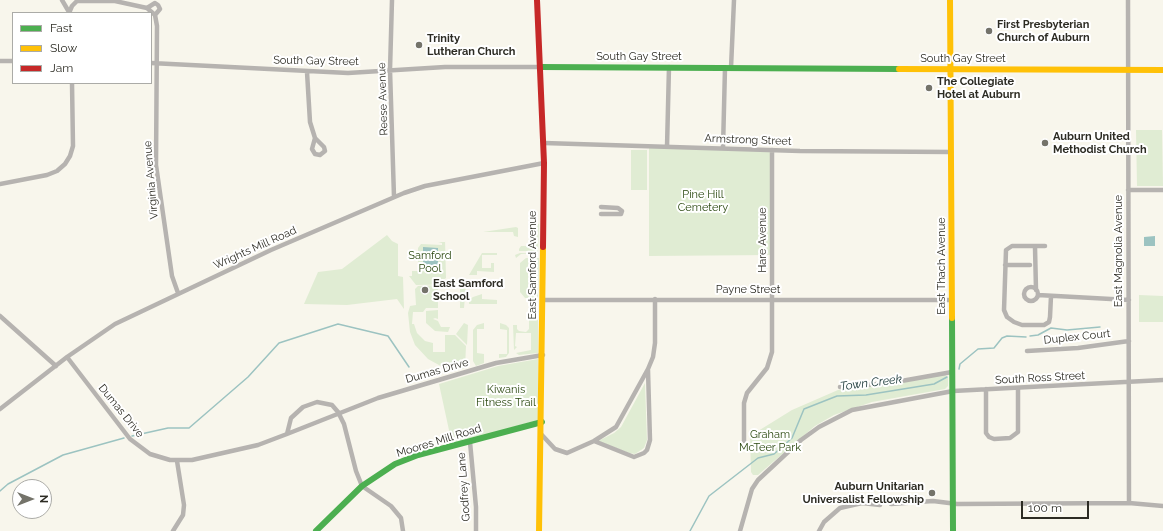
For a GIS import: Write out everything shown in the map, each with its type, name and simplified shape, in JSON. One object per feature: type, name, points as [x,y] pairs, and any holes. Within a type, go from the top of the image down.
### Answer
[{"type":"street","points":[[62,0],[68,12]]},
{"type":"street","name":"Reese Avenue","points":[[392,0],[390,70],[394,197]]},
{"type":"street","name":"East Samford Avenue","points":[[537,0],[544,143],[543,355],[539,531]]},
{"type":"street","points":[[723,148],[734,0]]},
{"type":"street","name":"East Thach Avenue","points":[[950,0],[954,531]]},
{"type":"street","name":"East Magnolia Avenue","points":[[1128,0],[1129,503]]},
{"type":"street","points":[[70,12],[77,1],[114,1],[147,8],[152,12]]},
{"type":"street","name":"Virginia Avenue","points":[[147,8],[155,4],[158,5],[160,9],[155,15],[157,26],[153,63],[156,165],[172,276],[178,293]]},
{"type":"street","points":[[0,61],[12,61]]},
{"type":"street","name":"South Gay Street","points":[[153,63],[348,73],[445,67],[1163,70]]},
{"type":"street","points":[[667,147],[669,67]]},
{"type":"street","points":[[307,72],[310,122],[315,138]]},
{"type":"street","points":[[0,184],[47,175],[57,171],[65,164],[70,156],[73,146],[72,84]]},
{"type":"street","name":"Armstrong Street","points":[[544,143],[772,150],[951,152]]},
{"type":"street","name":"Hare Avenue","points":[[744,441],[745,398],[752,384],[767,368],[772,352],[772,150]]},
{"type":"street","name":"Wrights Mill Road","points":[[0,409],[67,357],[115,324],[271,250],[394,197],[425,186],[544,163]]},
{"type":"street","points":[[1128,190],[1163,190]]},
{"type":"street","points":[[600,207],[618,208],[622,212],[621,214],[600,214]]},
{"type":"street","points":[[1045,246],[1008,248],[1005,265],[1004,310],[1008,317],[1014,322],[1022,325],[1044,325],[1049,322],[1051,296]]},
{"type":"street","points":[[1035,247],[1036,290],[1038,295]]},
{"type":"street","points":[[1005,265],[1030,265]]},
{"type":"street","points":[[1036,290],[1028,288],[1025,292],[1025,296],[1031,301],[1037,299],[1038,295]]},
{"type":"street","points":[[1038,295],[1129,300]]},
{"type":"street","points":[[541,434],[555,449],[567,453],[579,449],[616,427],[653,357],[655,344],[655,299]]},
{"type":"street","name":"Payne Street","points":[[543,300],[952,300]]},
{"type":"street","points":[[0,316],[56,366]]},
{"type":"street","name":"Duplex Court","points":[[1027,351],[1078,348],[1129,341]]},
{"type":"street","name":"Dumas Drive","points":[[67,357],[123,431],[136,445],[160,458],[177,461],[248,448],[287,434],[338,412],[378,398],[496,363],[543,355]]},
{"type":"street","points":[[594,441],[634,456],[644,453],[647,450],[650,440],[648,369]]},
{"type":"street","points":[[840,387],[883,384],[952,372]]},
{"type":"street","name":"South Ross Street","points":[[740,531],[752,490],[758,480],[801,440],[819,427],[852,410],[953,391],[1163,380]]},
{"type":"street","points":[[986,389],[986,433],[994,439],[1010,438],[1018,432],[1018,388]]},
{"type":"street","points":[[287,434],[291,418],[303,407],[312,402],[327,403],[332,405],[338,412],[344,424],[356,471],[362,486],[392,506],[401,518],[403,531]]},
{"type":"street","name":"Moores Mill Road","points":[[316,531],[362,486],[395,464],[418,455],[542,422]]},
{"type":"street","name":"Godfrey Lane","points":[[470,442],[476,507],[476,531]]},
{"type":"street","points":[[172,531],[183,515],[184,505],[177,461]]},
{"type":"street","points":[[890,504],[911,504],[923,501],[953,503],[1129,503],[1163,506]]},
{"type":"street","points":[[819,531],[824,522],[840,508],[862,503],[880,505]]},
{"type":"green space","points":[[1136,130],[1162,130],[1163,186],[1137,186]]},
{"type":"green space","name":"Pine Hill Cemetery","points":[[649,146],[772,150],[772,255],[649,256]]},
{"type":"green space","points":[[631,150],[647,150],[647,190],[631,190]]},
{"type":"green space","points":[[529,224],[539,224],[538,253],[521,254],[516,258],[515,255],[520,253],[534,253],[533,251],[519,251],[519,249],[521,246],[536,246],[535,230],[528,226]]},
{"type":"green space","points":[[516,227],[518,228],[518,237],[514,236],[513,232],[483,232]]},
{"type":"green space","points":[[387,235],[392,241],[398,244],[398,276],[403,277],[404,309],[397,299],[347,305],[304,304],[318,272],[342,269]]},
{"type":"green space","name":"Samford Pool","points":[[445,239],[446,278],[442,281],[466,281],[467,279],[467,284],[416,285],[409,276],[412,276],[412,271],[418,271],[418,248],[421,244],[442,245],[442,243],[438,242],[445,242]]},
{"type":"green space","points":[[482,253],[497,253],[497,255],[482,255],[482,268],[491,268],[491,263],[494,263],[494,272],[477,271],[477,275],[469,275]]},
{"type":"green space","points":[[526,258],[539,258],[538,298],[525,298],[520,292],[520,263]]},
{"type":"green space","points":[[438,285],[438,308],[426,308],[423,312],[413,312],[412,324],[414,324],[417,333],[425,341],[433,343],[433,352],[445,352],[445,335],[455,335],[466,346],[465,368],[453,371],[448,370],[428,359],[415,345],[410,332],[408,313],[410,306],[416,305],[415,289],[418,286]]},
{"type":"green space","points":[[453,285],[466,285],[464,308],[460,308],[460,287],[453,287]]},
{"type":"green space","points":[[482,294],[482,299],[497,300],[497,304],[469,304],[469,300]]},
{"type":"green space","points":[[1139,295],[1163,296],[1163,322],[1139,322]]},
{"type":"green space","points":[[529,305],[535,305],[538,309],[538,353],[519,355],[516,353],[531,350],[531,333],[516,333],[515,346],[517,347],[514,350],[513,325],[517,325],[517,329],[519,331],[526,332],[529,329]]},
{"type":"green space","points":[[438,310],[438,319],[433,319],[438,321],[441,327],[450,327],[448,332],[435,331],[426,323],[426,311]]},
{"type":"green space","points":[[464,323],[468,325],[467,345],[456,334]]},
{"type":"green space","points":[[484,323],[484,329],[477,329],[477,353],[484,354],[484,363],[476,366],[473,361],[473,330],[477,325]]},
{"type":"green space","points":[[500,323],[509,328],[509,353],[506,357],[499,358],[499,354],[507,354],[507,330],[500,329]]},
{"type":"green space","name":"Kiwanis Fitness Trail","points":[[538,359],[538,420],[452,444],[439,384],[498,366]]},
{"type":"green space","name":"Graham McTeer Park","points":[[944,374],[948,377],[948,386],[945,389],[872,402],[834,415],[815,426],[758,475],[753,475],[751,472],[750,436],[792,410],[838,390]]},
{"type":"green space","points":[[645,383],[647,440],[644,448],[635,454],[598,441],[614,433],[621,427]]},
{"type":"water","points":[[1155,236],[1155,246],[1144,246],[1144,237]]},
{"type":"water","points":[[423,247],[438,248],[438,265],[423,265]]},
{"type":"waterway","points":[[132,436],[168,428],[189,428],[248,377],[279,343],[338,324],[388,336],[409,367]]},
{"type":"waterway","name":"Town Creek","points":[[1030,336],[1038,335],[1051,328],[1067,330],[1100,327]]},
{"type":"waterway","name":"Town Creek","points":[[959,369],[960,364],[978,349],[994,348],[1002,338],[1007,336],[1026,337]]},
{"type":"waterway","name":"Town Creek","points":[[690,531],[709,496],[758,458],[774,454],[792,438],[804,409],[837,396],[866,395],[934,384],[947,377]]},
{"type":"waterway","points":[[0,491],[8,484],[63,455],[124,438]]},
{"type":"traffic: fast","points":[[540,67],[899,69]]},
{"type":"traffic: fast","points":[[952,318],[953,531]]},
{"type":"traffic: fast","points":[[316,531],[362,486],[395,464],[418,455],[542,422]]},
{"type":"traffic: slow","points":[[950,0],[952,318]]},
{"type":"traffic: slow","points":[[899,69],[1163,70]]},
{"type":"traffic: slow","points":[[539,531],[543,247]]},
{"type":"traffic: jam","points":[[537,0],[544,163],[543,247]]},
{"type":"place","name":"First Presbyterian Church of Auburn","points":[[989,31]]},
{"type":"place","name":"Trinity Lutheran Church","points":[[419,45]]},
{"type":"place","name":"The Collegiate Hotel at Auburn","points":[[929,88]]},
{"type":"place","name":"Auburn United Methodist Church","points":[[1045,143]]},
{"type":"place","name":"East Samford School","points":[[425,290]]},
{"type":"place","name":"Auburn Unitarian Universalist Fellowship","points":[[932,493]]}]
